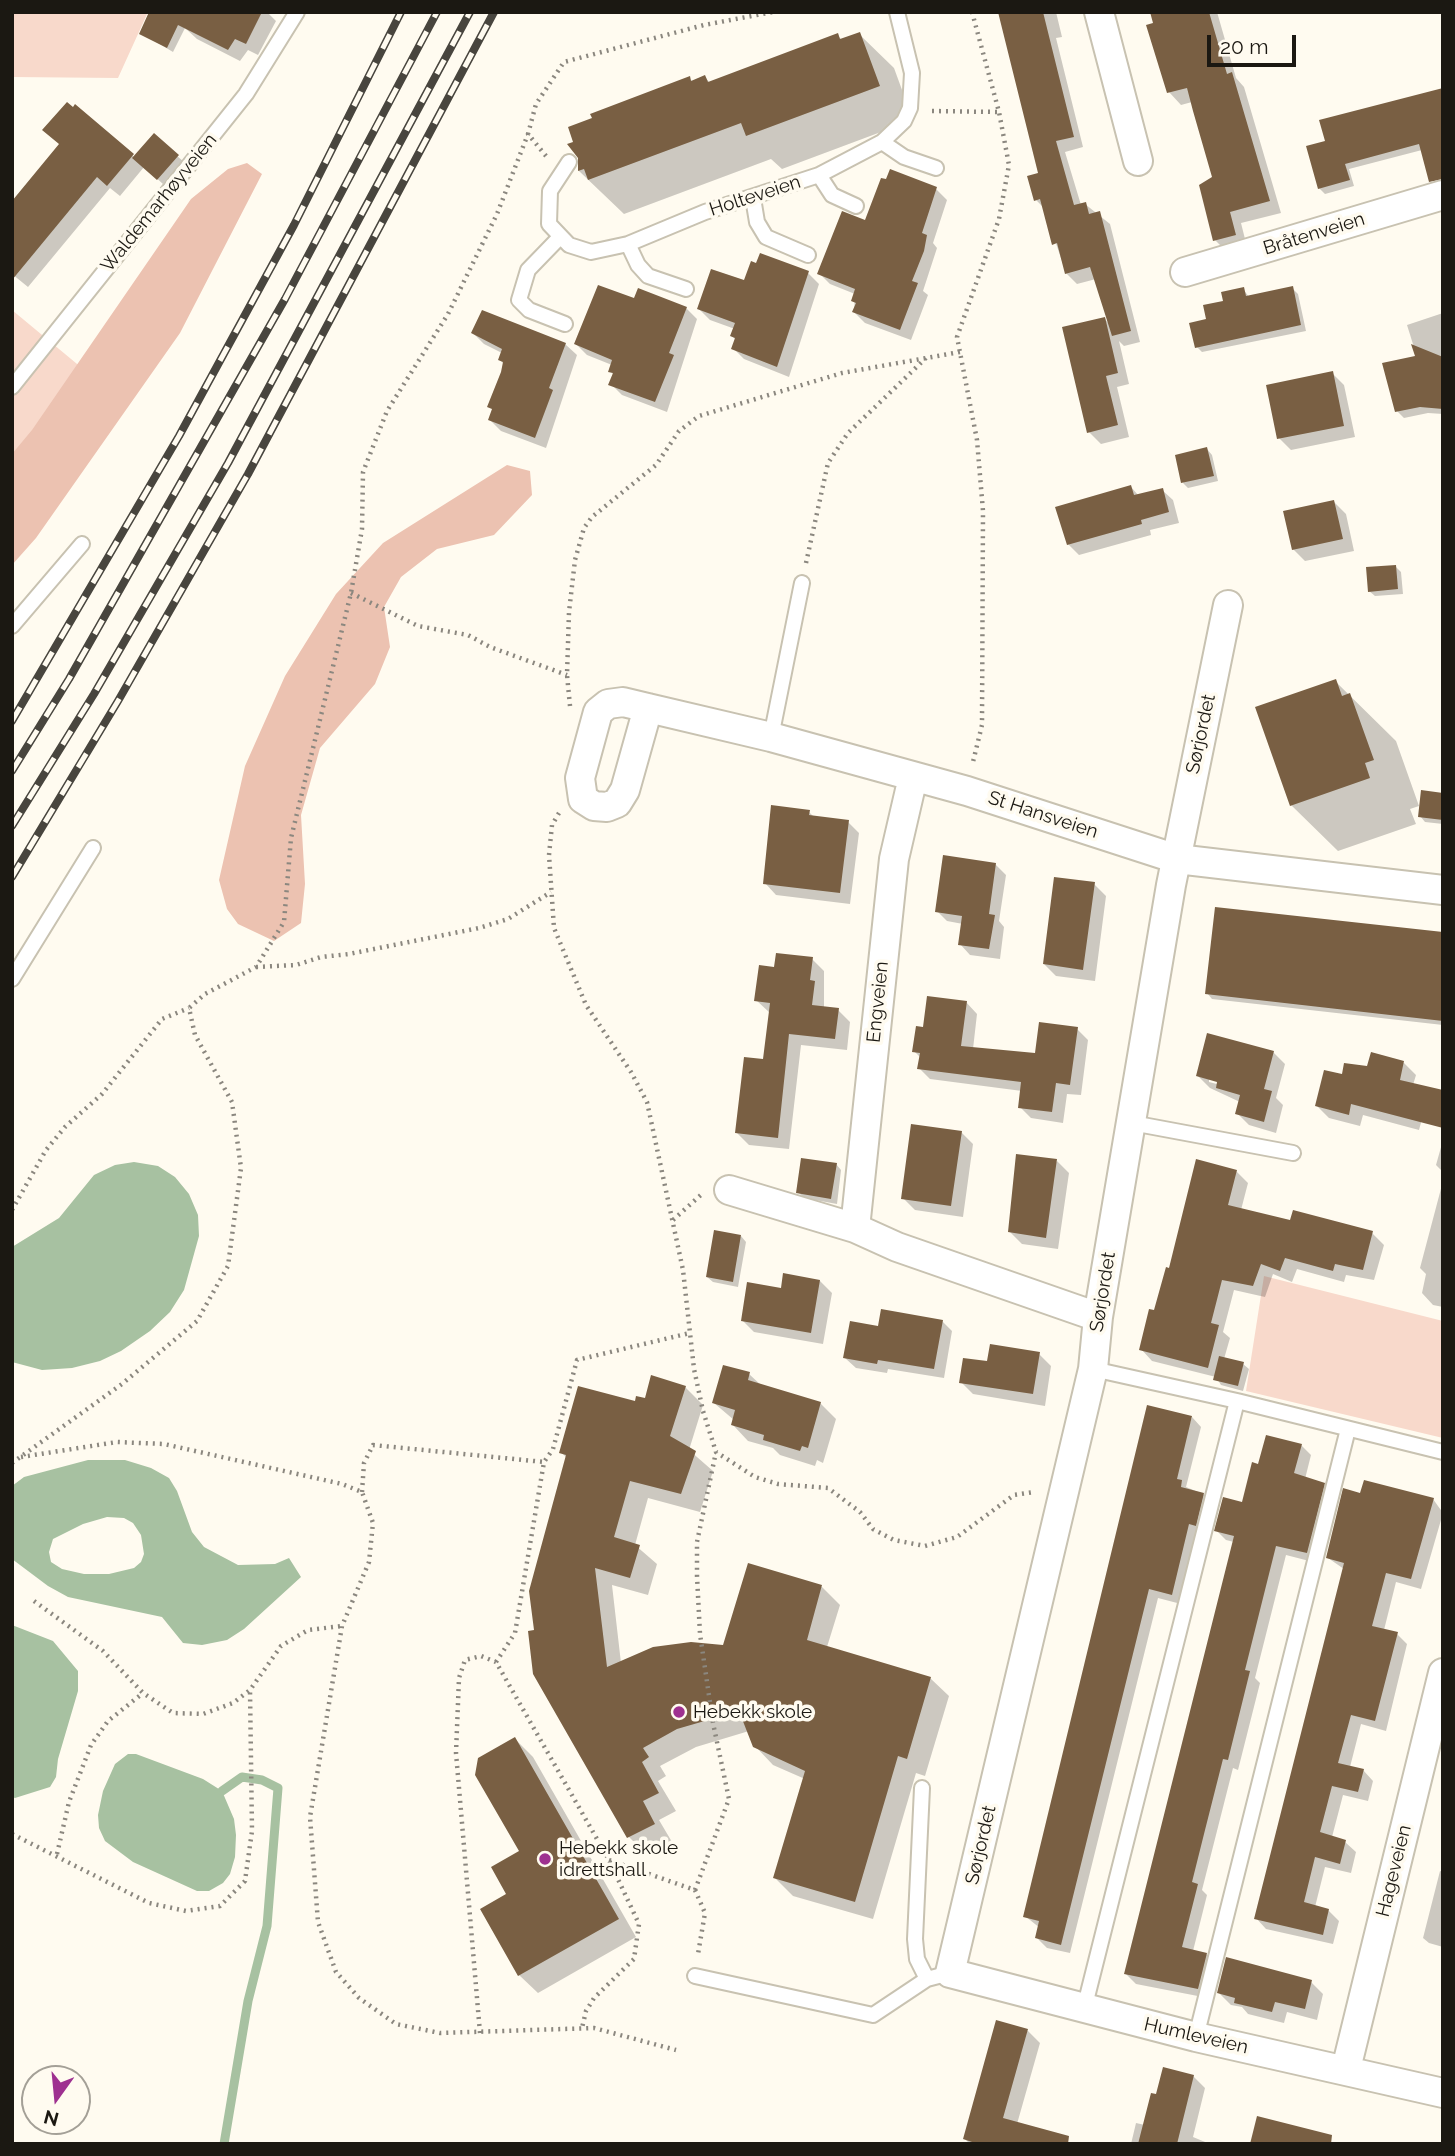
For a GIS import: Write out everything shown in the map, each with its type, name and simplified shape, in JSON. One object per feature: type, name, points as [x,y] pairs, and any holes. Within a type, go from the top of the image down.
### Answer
[{"type":"street","points":[[1099,12],[1138,161]]},
{"type":"street","name":"Bråtenveien","points":[[1185,272],[1443,195]]},
{"type":"street","name":"Sørjordet","points":[[938,1976],[1065,1491],[1093,1369],[1098,1317],[1177,859],[1228,605]]},
{"type":"street","name":"St Hansveien","points":[[594,724],[598,712],[608,704],[623,702],[771,737],[913,776],[1040,813],[1177,859],[1443,890]]},
{"type":"street","points":[[594,724],[580,778],[583,799],[594,806],[607,807],[617,803],[625,790],[648,708]]},
{"type":"street","name":"Engveien","points":[[855,1228],[894,859],[913,776]]},
{"type":"street","points":[[729,1190],[855,1228],[897,1248],[1098,1317]]},
{"type":"street","name":"Hageveien","points":[[1346,2069],[1443,1673]]},
{"type":"street","name":"Humleveien","points":[[938,1976],[1443,2093]]},
{"type":"lane","name":"Waldemarhøyveien","points":[[12,387],[246,94],[298,12]]},
{"type":"lane","points":[[897,12],[912,73],[910,108]]},
{"type":"lane","name":"Holteveien","points":[[559,238],[591,252],[628,244],[705,212],[819,175],[882,142],[904,121],[910,108]]},
{"type":"lane","points":[[882,142],[904,157],[936,168]]},
{"type":"lane","points":[[564,167],[550,191],[550,224],[559,238],[536,258],[528,270],[519,300],[529,310],[565,324]]},
{"type":"lane","points":[[819,175],[832,195],[856,206]]},
{"type":"lane","points":[[753,198],[757,222],[766,237],[808,255]]},
{"type":"lane","points":[[628,244],[638,265],[648,276],[686,289]]},
{"type":"lane","points":[[12,625],[82,544]]},
{"type":"lane","points":[[771,737],[802,583]]},
{"type":"lane","points":[[12,979],[93,848]]},
{"type":"lane","points":[[1132,1123],[1293,1153]]},
{"type":"lane","points":[[1093,1369],[1443,1452]]},
{"type":"lane","points":[[1084,2009],[1237,1401]]},
{"type":"lane","points":[[1196,2037],[1348,1429]]},
{"type":"lane","points":[[695,1976],[873,2015],[938,1976],[916,1959],[922,1788]]},
{"type":"path","points":[[256,967],[284,922],[291,838],[351,593],[362,529],[363,472],[387,411],[448,314],[497,214],[528,134],[536,104],[564,62],[704,25],[773,12]]},
{"type":"path","points":[[971,770],[982,725],[983,511],[976,440],[957,337],[999,219],[1009,166],[999,112],[972,12]]},
{"type":"path","points":[[910,108],[966,113],[999,112]]},
{"type":"path","points":[[528,134],[564,167]]},
{"type":"path","points":[[594,724],[569,705],[567,675],[569,612],[575,560],[584,528],[592,517],[656,465],[679,431],[699,416],[842,373],[960,352]]},
{"type":"path","points":[[802,583],[828,463],[848,433],[927,358]]},
{"type":"path","points":[[351,593],[418,626],[468,635],[490,647],[567,675]]},
{"type":"path","points":[[583,799],[562,807],[552,825],[549,855],[554,928],[568,968],[586,1005],[631,1072],[647,1102],[683,1270],[703,1411],[716,1452],[697,1542],[697,1576],[702,1646],[729,1799],[695,1890],[705,1913],[695,1976]]},
{"type":"path","points":[[12,1210],[46,1150],[65,1127],[102,1094],[162,1019],[189,1008],[205,994],[256,967],[296,965],[321,957],[349,954],[479,928],[508,919],[551,892]]},
{"type":"path","points":[[12,1463],[122,1384],[197,1321],[228,1266],[241,1168],[232,1102],[195,1035],[189,1008]]},
{"type":"path","points":[[672,1220],[703,1193],[729,1190]]},
{"type":"path","points":[[496,1662],[515,1633],[544,1462],[553,1448],[579,1358],[690,1333]]},
{"type":"path","points":[[19,1457],[117,1442],[164,1444],[362,1492]]},
{"type":"path","points":[[544,1462],[373,1446],[364,1463],[362,1492],[373,1523],[369,1562],[342,1626],[310,1817],[317,1922],[336,1972],[359,1998],[396,2024],[440,2033],[480,2033],[545,2027],[594,2028],[676,2050]]},
{"type":"path","points":[[716,1452],[755,1477],[778,1484],[828,1488],[860,1512],[873,1529],[894,1540],[925,1546],[957,1537],[1014,1495],[1065,1491]]},
{"type":"path","points":[[34,1601],[103,1651],[143,1693],[173,1713],[203,1714],[233,1703],[250,1690],[281,1646],[308,1630],[342,1626]]},
{"type":"path","points":[[480,2033],[456,1753],[459,1678],[465,1660],[481,1656],[496,1662],[609,1860],[639,1924],[634,1959],[590,2004],[582,2028]]},
{"type":"path","points":[[12,1834],[57,1854],[149,1903],[186,1911],[220,1906],[245,1881],[252,1831],[250,1690]]},
{"type":"path","points":[[57,1854],[69,1802],[91,1745],[108,1721],[143,1693]]},
{"type":"path","points":[[609,1860],[695,1890]]},
{"type":"shaded area","points":[[12,12],[148,12],[118,78],[12,77]]},
{"type":"shaded area","points":[[247,163],[262,174],[180,333],[36,538],[12,565],[12,454],[32,430],[191,199],[228,169]]},
{"type":"shaded area","points":[[12,310],[106,388],[12,553]]},
{"type":"shaded area","points":[[507,465],[530,471],[532,495],[494,535],[437,549],[401,577],[384,607],[390,647],[375,684],[320,748],[301,815],[305,884],[301,923],[274,941],[238,924],[227,909],[219,880],[245,766],[285,676],[336,594],[383,543]]},
{"type":"shaded area","points":[[134,1162],[158,1166],[175,1177],[189,1194],[198,1215],[199,1236],[184,1290],[170,1312],[150,1331],[121,1351],[100,1361],[72,1368],[42,1370],[12,1362],[12,1247],[59,1218],[94,1175],[115,1165]]},
{"type":"shaded area","points":[[1264,1276],[1443,1321],[1443,1438],[1246,1391]]},
{"type":"shaded area","points":[[88,1460],[125,1460],[151,1468],[169,1478],[177,1491],[192,1532],[204,1547],[238,1565],[275,1564],[289,1558],[301,1577],[244,1629],[227,1640],[202,1645],[183,1643],[162,1617],[68,1597],[48,1586],[12,1559],[12,1486],[24,1477]],"holes":[[[107,1517],[124,1518],[133,1523],[141,1535],[144,1554],[141,1562],[134,1568],[109,1574],[84,1574],[62,1569],[51,1562],[49,1552],[53,1539],[83,1524]]]},
{"type":"shaded area","points":[[12,1625],[53,1641],[78,1671],[78,1691],[58,1759],[56,1777],[50,1787],[15,1798],[12,1797]]},
{"type":"shaded area","points":[[128,1754],[136,1754],[203,1779],[222,1791],[234,1819],[236,1835],[235,1857],[230,1874],[223,1883],[209,1891],[197,1891],[133,1862],[105,1841],[99,1828],[98,1815],[103,1791],[115,1764]]},
{"type":"building","points":[[149,12],[262,12],[246,44],[235,39],[228,50],[178,25],[167,48],[139,34]]},
{"type":"building","points":[[998,12],[1043,12],[1074,137],[1056,141],[1074,205],[1086,202],[1089,214],[1100,211],[1131,331],[1112,336],[1090,267],[1065,274],[1057,243],[1052,245],[1040,199],[1034,201],[1027,176],[1038,173]]},
{"type":"building","points":[[1150,12],[1209,12],[1227,74],[1232,72],[1270,201],[1230,212],[1236,235],[1213,241],[1199,185],[1212,177],[1187,88],[1167,93],[1146,25],[1153,23]]},
{"type":"building","points":[[860,32],[880,86],[746,136],[741,123],[588,180],[584,169],[578,171],[578,158],[567,144],[573,142],[568,127],[592,118],[590,114],[690,76],[691,81],[705,75],[708,82],[838,33],[840,39]]},
{"type":"building","points":[[1443,88],[1443,179],[1429,182],[1419,144],[1345,164],[1350,180],[1318,189],[1306,146],[1325,141],[1319,120]]},
{"type":"building","points":[[67,102],[73,107],[75,104],[134,154],[107,186],[97,177],[12,280],[12,201],[59,144],[42,130]]},
{"type":"building","points":[[154,133],[179,155],[157,180],[132,158]]},
{"type":"building","points":[[890,169],[937,187],[922,233],[927,235],[924,251],[912,281],[918,283],[900,330],[852,312],[856,303],[851,301],[855,289],[817,274],[842,211],[865,220],[881,178],[886,179]]},
{"type":"building","points":[[760,253],[809,271],[777,367],[731,349],[735,338],[730,336],[735,323],[697,309],[711,269],[744,280],[751,261],[756,263]]},
{"type":"building","points":[[598,285],[634,298],[638,288],[687,307],[669,353],[674,355],[655,402],[608,385],[613,373],[608,372],[612,360],[574,344]]},
{"type":"building","points":[[1293,286],[1301,325],[1195,348],[1189,323],[1206,319],[1203,305],[1223,301],[1221,292],[1244,287],[1246,296]]},
{"type":"building","points":[[482,310],[566,343],[549,388],[553,390],[535,438],[488,420],[492,409],[487,407],[503,362],[498,360],[502,349],[471,333]]},
{"type":"building","points":[[1105,317],[1118,373],[1106,376],[1118,425],[1087,433],[1062,327]]},
{"type":"building","points":[[1411,344],[1443,357],[1443,409],[1420,407],[1395,412],[1382,363],[1415,356]]},
{"type":"building","points":[[1333,371],[1344,426],[1277,439],[1266,385]]},
{"type":"building","points":[[1207,447],[1214,476],[1181,483],[1175,455]]},
{"type":"building","points":[[1131,485],[1134,495],[1163,488],[1169,512],[1141,520],[1142,524],[1067,545],[1055,507]]},
{"type":"building","points":[[1334,500],[1343,539],[1292,550],[1283,511]]},
{"type":"building","points":[[1396,565],[1398,589],[1368,592],[1366,567]]},
{"type":"building","points":[[1336,679],[1342,696],[1350,693],[1374,760],[1365,763],[1370,778],[1290,806],[1255,707]]},
{"type":"building","points":[[1421,790],[1443,793],[1443,820],[1418,817]]},
{"type":"building","points":[[771,805],[810,810],[809,815],[849,820],[840,893],[763,884]]},
{"type":"building","points":[[943,855],[996,863],[989,914],[995,915],[989,949],[958,945],[962,916],[935,912]]},
{"type":"building","points":[[1054,877],[1095,882],[1083,970],[1043,964]]},
{"type":"building","points":[[1215,907],[1443,932],[1443,1021],[1205,994]]},
{"type":"building","points":[[776,953],[813,957],[810,980],[815,981],[812,1005],[839,1008],[835,1039],[789,1034],[778,1138],[735,1133],[744,1057],[763,1059],[770,1003],[754,1001],[759,965],[774,967]]},
{"type":"building","points":[[927,996],[967,1001],[961,1046],[1035,1053],[1039,1022],[1078,1027],[1070,1085],[1056,1083],[1052,1112],[1018,1108],[1021,1082],[917,1069],[920,1053],[912,1052],[916,1026],[923,1027]]},
{"type":"building","points":[[1207,1033],[1274,1051],[1264,1089],[1272,1091],[1264,1122],[1235,1114],[1240,1095],[1216,1088],[1217,1082],[1196,1076]]},
{"type":"building","points":[[1371,1052],[1404,1061],[1400,1080],[1443,1090],[1443,1128],[1351,1104],[1349,1115],[1315,1106],[1324,1070],[1342,1074],[1344,1063],[1367,1066]]},
{"type":"building","points":[[911,1124],[962,1131],[951,1206],[901,1199]]},
{"type":"building","points":[[1016,1154],[1057,1159],[1046,1238],[1008,1232]]},
{"type":"building","points":[[801,1158],[837,1163],[831,1199],[796,1193]]},
{"type":"building","points":[[1196,1159],[1237,1170],[1228,1205],[1290,1220],[1293,1210],[1373,1231],[1363,1270],[1335,1264],[1333,1271],[1285,1258],[1280,1271],[1261,1264],[1253,1286],[1222,1280],[1211,1323],[1219,1325],[1208,1368],[1139,1350],[1149,1309],[1154,1310],[1166,1267],[1169,1268]]},
{"type":"building","points":[[714,1230],[741,1235],[733,1282],[706,1277]]},
{"type":"building","points":[[783,1273],[820,1280],[811,1333],[741,1321],[747,1282],[781,1288]]},
{"type":"building","points":[[881,1309],[943,1320],[934,1369],[878,1360],[877,1364],[843,1358],[850,1321],[878,1326]]},
{"type":"building","points":[[990,1344],[1040,1352],[1033,1394],[959,1383],[963,1358],[987,1361]]},
{"type":"building","points":[[1219,1356],[1244,1362],[1238,1386],[1213,1380]]},
{"type":"building","points":[[723,1365],[750,1372],[748,1380],[821,1402],[808,1448],[802,1446],[800,1451],[763,1440],[764,1435],[731,1425],[735,1410],[712,1403]]},
{"type":"building","points":[[651,1375],[686,1386],[670,1436],[696,1451],[681,1494],[630,1481],[614,1537],[640,1545],[630,1578],[595,1568],[607,1667],[653,1647],[691,1642],[723,1645],[748,1563],[822,1585],[807,1640],[931,1677],[907,1759],[898,1756],[855,1902],[773,1878],[805,1771],[753,1747],[739,1711],[677,1729],[643,1748],[649,1757],[642,1762],[659,1793],[643,1801],[655,1824],[627,1838],[533,1674],[528,1631],[534,1630],[529,1591],[566,1455],[559,1453],[578,1386],[635,1401],[636,1396],[645,1398]]},
{"type":"building","points":[[1147,1405],[1192,1416],[1177,1479],[1182,1480],[1181,1487],[1204,1493],[1196,1526],[1189,1524],[1172,1595],[1149,1589],[1061,1945],[1035,1938],[1039,1921],[1023,1917]]},
{"type":"building","points":[[1266,1435],[1302,1444],[1294,1473],[1325,1483],[1307,1553],[1276,1546],[1245,1670],[1250,1671],[1228,1760],[1223,1759],[1192,1882],[1198,1884],[1182,1947],[1207,1953],[1198,1989],[1124,1974],[1234,1536],[1214,1531],[1223,1497],[1242,1502],[1252,1462],[1258,1464]]},
{"type":"building","points":[[1364,1480],[1434,1498],[1411,1579],[1386,1573],[1372,1626],[1398,1632],[1375,1721],[1351,1715],[1338,1763],[1364,1769],[1358,1792],[1332,1786],[1320,1832],[1346,1840],[1340,1864],[1315,1857],[1304,1902],[1329,1909],[1323,1935],[1254,1919],[1344,1563],[1326,1558],[1343,1488],[1360,1493]]},
{"type":"building","name":"Hebekk skole idrettshall","points":[[515,1737],[619,1919],[518,1976],[480,1909],[506,1894],[491,1867],[519,1851],[475,1775],[478,1758]]},
{"type":"building","points":[[1226,1957],[1312,1980],[1305,2009],[1275,2002],[1272,2012],[1234,2003],[1235,1998],[1217,1993]]},
{"type":"building","points":[[996,2020],[1028,2029],[1003,2118],[1069,2136],[1068,2144],[978,2144],[963,2139]]},
{"type":"building","points":[[1163,2067],[1194,2075],[1177,2144],[1138,2144],[1151,2093],[1156,2094]]},
{"type":"building","points":[[1257,2116],[1332,2135],[1331,2144],[1250,2144]]},
{"type":"waterway","points":[[222,1791],[242,1777],[262,1780],[278,1788],[267,1926],[248,2001],[224,2144]]},
{"type":"railway","points":[[12,721],[179,436],[294,225],[401,12]]},
{"type":"railway","points":[[12,771],[69,679],[285,299],[437,12]]},
{"type":"railway","points":[[12,826],[94,694],[228,463],[470,12]]},
{"type":"railway","points":[[12,877],[118,701],[248,474],[494,12]]},
{"type":"place","name":"Hebekk skole","points":[[679,1712]]},
{"type":"place","name":"Hebekk skole idrettshall","points":[[545,1859]]}]
